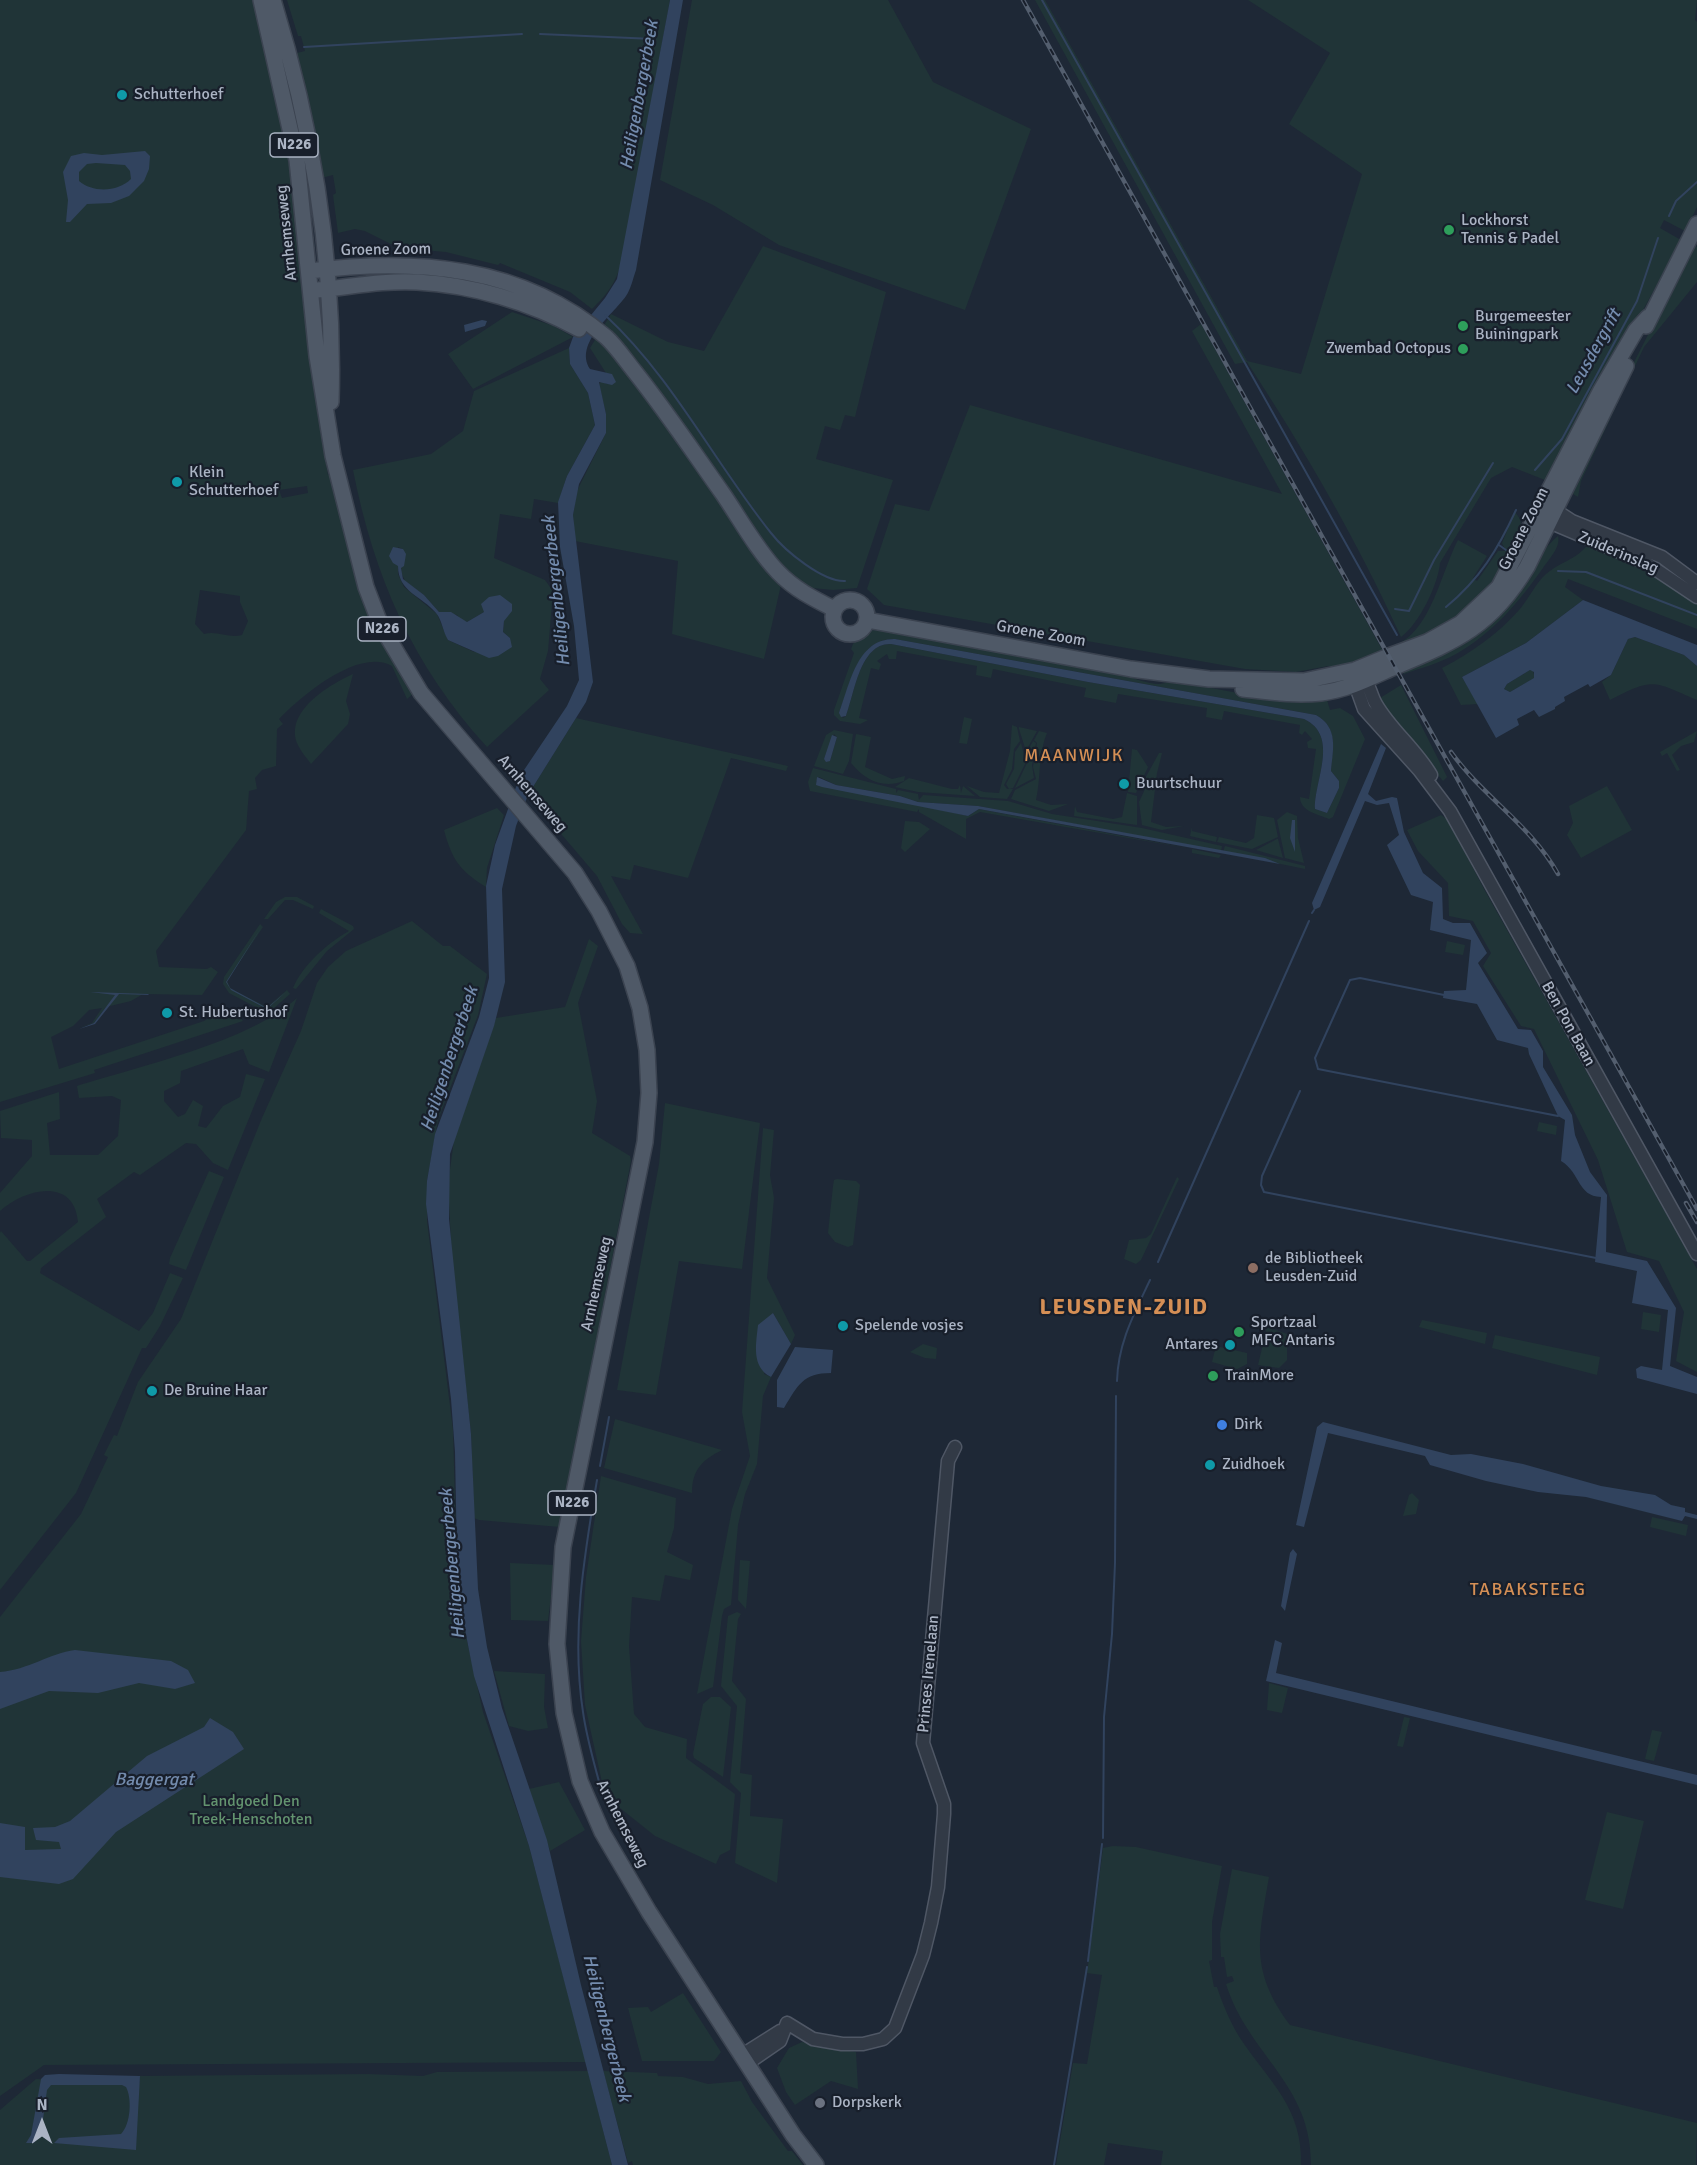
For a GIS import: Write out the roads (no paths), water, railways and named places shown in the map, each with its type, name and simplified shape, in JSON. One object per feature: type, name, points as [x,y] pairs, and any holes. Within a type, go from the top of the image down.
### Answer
[{"type":"main road","name":"Arnhemseweg","points":[[261,0],[297,160],[318,368],[335,466],[354,548],[381,626],[421,693],[583,883],[627,966],[641,1018],[649,1092],[642,1160],[563,1547],[557,1644],[564,1713],[580,1781],[602,1832],[649,1912],[793,2135],[816,2165]]},
{"type":"main road","name":"Arnhemseweg","points":[[273,0],[298,88],[318,197],[326,269],[331,382],[330,429]]},
{"type":"main road","name":"Groene Zoom","points":[[867,620],[1131,669],[1209,679],[1304,681],[1359,678],[1476,612],[1499,587],[1545,513],[1644,332],[1648,317],[1697,224]]},
{"type":"main road","name":"Groene Zoom","points":[[309,271],[398,264],[447,267],[510,283],[605,340],[620,354],[647,388],[777,571],[813,600],[834,609]]},
{"type":"main road","name":"Groene Zoom","points":[[311,291],[418,282],[511,299],[561,313]]},
{"type":"main road","points":[[844,601],[855,601],[864,608],[867,620],[859,632],[844,634],[834,626],[832,617],[834,609],[844,601]]},
{"type":"street","name":"Zuiderinslag","points":[[1545,513],[1572,521],[1662,557],[1697,583]]},
{"type":"street","name":"Zuiderinslag","points":[[1545,513],[1647,563],[1697,597]]},
{"type":"street","name":"Ben Pon Baan","points":[[1359,678],[1364,709],[1440,795],[1697,1254]]},
{"type":"street","name":"Prinses Irenelaan","points":[[745,2059],[780,2041],[787,2023],[813,2040],[863,2044],[883,2039],[898,2022],[923,1955],[938,1887],[944,1804],[923,1743],[948,1461],[956,1447]]},
{"type":"water","points":[[670,0],[683,0],[636,270],[628,293],[597,330],[587,349],[586,359],[590,369],[612,374],[616,382],[612,385],[599,382],[606,414],[606,433],[579,484],[573,515],[593,682],[586,702],[528,795],[516,826],[502,889],[505,982],[494,1026],[450,1154],[449,1219],[471,1434],[478,1589],[487,1647],[502,1708],[547,1840],[581,1985],[628,2165],[612,2165],[529,1846],[474,1676],[462,1614],[457,1559],[455,1452],[451,1399],[426,1204],[427,1181],[435,1134],[479,1017],[489,978],[486,886],[495,845],[520,776],[567,706],[579,680],[574,626],[560,547],[558,502],[567,476],[595,425],[588,393],[570,364],[569,348],[573,337],[605,298],[617,279]]},
{"type":"water","points":[[145,151],[150,156],[149,169],[144,181],[129,196],[111,203],[87,204],[70,222],[66,222],[68,200],[63,172],[71,156],[84,153],[102,155]],"holes":[[[87,164],[125,165],[130,171],[131,179],[113,189],[91,188],[79,181],[79,172]]]},
{"type":"water","points":[[482,320],[487,321],[485,326],[465,332],[464,325]]},
{"type":"water","points":[[393,547],[403,549],[406,554],[404,566],[401,568],[403,579],[424,595],[439,612],[451,612],[467,622],[484,612],[481,604],[489,597],[500,595],[512,604],[512,611],[504,621],[503,632],[510,638],[512,647],[498,656],[489,658],[448,640],[436,613],[402,582],[398,566],[389,556]]},
{"type":"water","points":[[1583,600],[1697,645],[1697,666],[1684,655],[1635,637],[1628,639],[1611,675],[1590,687],[1588,684],[1564,697],[1565,701],[1555,709],[1539,717],[1534,710],[1517,719],[1519,725],[1496,738],[1462,677],[1526,643]],"holes":[[[1530,670],[1534,672],[1534,678],[1510,692],[1504,689],[1507,684]]]},
{"type":"water","points":[[895,639],[1316,715],[1328,726],[1331,733],[1333,747],[1331,771],[1339,781],[1339,788],[1327,813],[1315,809],[1323,748],[1321,736],[1315,727],[1304,719],[1088,682],[891,644],[872,651],[860,671],[846,716],[841,717],[839,713],[847,689],[863,654],[882,641]]},
{"type":"water","points":[[832,735],[837,737],[830,761],[826,762],[824,759]]},
{"type":"water","points":[[1381,744],[1386,748],[1368,794],[1376,801],[1397,798],[1404,832],[1423,873],[1442,888],[1443,919],[1453,923],[1470,923],[1487,953],[1478,963],[1518,1029],[1531,1030],[1543,1051],[1543,1067],[1572,1115],[1575,1135],[1590,1172],[1607,1195],[1606,1252],[1647,1261],[1676,1308],[1670,1366],[1697,1377],[1697,1394],[1637,1378],[1636,1369],[1641,1366],[1662,1370],[1668,1310],[1632,1303],[1637,1271],[1595,1262],[1601,1197],[1587,1193],[1561,1161],[1565,1120],[1558,1116],[1528,1048],[1497,1040],[1477,1004],[1443,998],[1444,991],[1466,990],[1471,940],[1430,930],[1433,902],[1411,895],[1387,845],[1399,835],[1389,803],[1377,805],[1365,801],[1320,907],[1314,910],[1312,903]]},
{"type":"water","points":[[817,777],[836,785],[900,796],[918,802],[978,806],[1265,858],[1280,864],[979,809],[968,816],[822,787],[816,785]]},
{"type":"water","points":[[1292,820],[1295,820],[1295,852],[1290,838]]},
{"type":"water","points":[[262,926],[227,982],[230,988],[267,1008],[287,991],[267,1009],[231,990],[226,982]]},
{"type":"water","points":[[90,992],[149,995],[119,994],[95,1024],[79,1029],[94,1023],[115,995]]},
{"type":"water","points":[[773,1313],[791,1344],[771,1377],[760,1367],[756,1347],[758,1325]]},
{"type":"water","points":[[795,1347],[833,1350],[831,1373],[808,1378],[798,1387],[784,1408],[777,1407],[777,1380]]},
{"type":"water","points":[[1323,1422],[1451,1455],[1471,1454],[1523,1464],[1601,1486],[1655,1495],[1671,1505],[1685,1508],[1685,1512],[1697,1515],[1697,1519],[1685,1516],[1682,1521],[1586,1497],[1538,1492],[1486,1481],[1430,1465],[1425,1456],[1328,1433],[1304,1527],[1296,1525],[1317,1427]]},
{"type":"water","points":[[1293,1549],[1297,1554],[1285,1611],[1281,1606],[1290,1553]]},
{"type":"water","points":[[1275,1640],[1282,1643],[1276,1673],[1697,1775],[1697,1785],[1266,1681]]},
{"type":"water","points":[[75,1650],[171,1661],[188,1670],[195,1683],[175,1689],[139,1683],[98,1693],[49,1691],[0,1709],[0,1672],[10,1671]]},
{"type":"water","name":"Baggergat","points":[[210,1718],[233,1732],[244,1749],[116,1832],[73,1879],[59,1884],[0,1877],[0,1823],[25,1827],[25,1850],[61,1849],[59,1842],[36,1840],[33,1828],[55,1827],[70,1821],[147,1756],[204,1727]]},
{"type":"water","points":[[45,2075],[140,2076],[136,2150],[54,2143],[59,2138],[121,2134],[129,2118],[130,2104],[126,2087],[122,2085],[51,2085],[47,2090],[41,2134],[34,2143],[26,2143],[31,2135],[41,2079]]},
{"type":"waterway","points":[[1042,0],[1397,635]]},
{"type":"waterway","points":[[304,47],[522,34]]},
{"type":"waterway","name":"Heiligenbergerbeek","points":[[540,34],[654,39]]},
{"type":"waterway","name":"Leusdergrift","points":[[1669,216],[1676,201],[1697,182]]},
{"type":"waterway","name":"Leusdergrift","points":[[1535,470],[1562,439],[1637,301],[1658,238]]},
{"type":"waterway","points":[[605,315],[652,366],[750,506],[777,540],[816,571],[836,580],[845,581]]},
{"type":"waterway","points":[[1395,609],[1409,611],[1434,560],[1493,463]]},
{"type":"waterway","name":"Leusdergrift","points":[[1446,607],[1469,586],[1487,563],[1516,510]]},
{"type":"waterway","name":"Leusdergrift","points":[[1499,545],[1506,550]]},
{"type":"waterway","points":[[1558,571],[1586,572],[1697,615]]},
{"type":"waterway","points":[[1158,1262],[1309,921]]},
{"type":"waterway","points":[[1444,995],[1360,978],[1350,980],[1315,1058],[1318,1069],[1558,1116]]},
{"type":"waterway","points":[[1300,1091],[1262,1176],[1261,1185],[1264,1192],[1596,1258]]},
{"type":"waterway","points":[[1117,1381],[1124,1341],[1150,1280]]},
{"type":"waterway","points":[[1103,1838],[1104,1717],[1112,1634],[1115,1563],[1116,1396]]},
{"type":"waterway","points":[[600,1466],[609,1417]]},
{"type":"waterway","points":[[597,1480],[584,1567],[578,1654],[585,1723],[603,1797]]},
{"type":"waterway","points":[[1088,1961],[1102,1844]]},
{"type":"waterway","points":[[1054,2165],[1087,1967]]},
{"type":"railway","points":[[1023,0],[1697,1209]]},
{"type":"railway","points":[[1451,752],[1477,783],[1521,826],[1558,874]]},
{"type":"railway","points":[[1686,1203],[1697,1222]]},
{"type":"place","name":"Schutterhoef","points":[[122,95]]},
{"type":"place","name":"Lockhorst Tennis & Padel","points":[[1449,230]]},
{"type":"place","name":"Burgemeester Buiningpark","points":[[1463,326]]},
{"type":"place","name":"Zwembad Octopus","points":[[1463,349]]},
{"type":"place","name":"Klein Schutterhoef","points":[[177,482]]},
{"type":"place","name":"Buurtschuur","points":[[1124,784]]},
{"type":"place","name":"St. Hubertushof","points":[[167,1013]]},
{"type":"place","name":"de Bibliotheek Leusden-Zuid","points":[[1253,1268]]},
{"type":"place","name":"Spelende vosjes","points":[[843,1326]]},
{"type":"place","name":"Sportzaal MFC Antaris","points":[[1239,1332]]},
{"type":"place","name":"Antares","points":[[1230,1345]]},
{"type":"place","name":"TrainMore","points":[[1213,1376]]},
{"type":"place","name":"De Bruine Haar","points":[[152,1391]]},
{"type":"place","name":"Dirk","points":[[1222,1425]]},
{"type":"place","name":"Zuidhoek","points":[[1210,1465]]},
{"type":"place","name":"Dorpskerk","points":[[820,2103]]},
{"type":"district","name":"MAANWIJK","points":[[1074,756]]},
{"type":"district","name":"LEUSDEN-ZUID","points":[[1124,1308]]},
{"type":"district","name":"TABAKSTEEG","points":[[1528,1590]]},
{"type":"park label","name":"Landgoed Den Treek-Henschoten","points":[[251,1811]]}]
